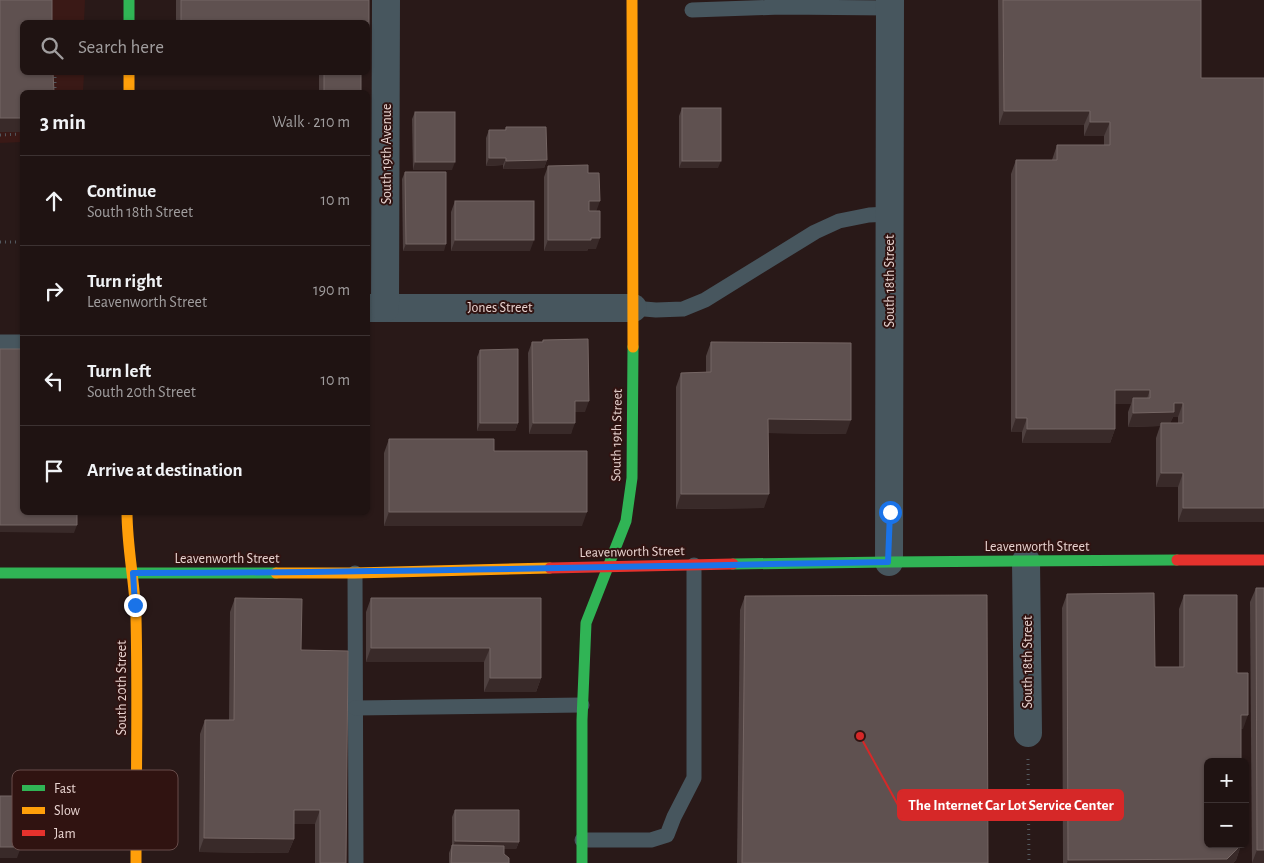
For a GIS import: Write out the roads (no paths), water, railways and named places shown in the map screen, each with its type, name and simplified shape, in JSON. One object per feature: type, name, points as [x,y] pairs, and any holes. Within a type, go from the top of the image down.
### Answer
[{"type":"main road","points":[[129,0],[129,20]]},
{"type":"main road","name":"South 19th Street","points":[[582,863],[582,706],[586,623],[626,521],[632,478],[632,0]]},
{"type":"main road","points":[[129,75],[129,90]]},
{"type":"main road","name":"South 20th Street","points":[[128,515],[127,526],[133,573],[136,627],[136,770]]},
{"type":"main road","name":"Leavenworth Street","points":[[0,573],[355,573],[888,562],[1264,560]]},
{"type":"main road","name":"South 20th Street","points":[[136,850],[136,863]]},
{"type":"street","name":"South 19th Avenue","points":[[376,308],[386,0]]},
{"type":"street","name":"South 18th Street","points":[[888,562],[890,4]]},
{"type":"street","name":"Jones Street","points":[[376,308],[633,308]]},
{"type":"street","name":"South 18th Street","points":[[1026,561],[1028,733]]},
{"type":"lane","points":[[692,10],[890,4]]},
{"type":"lane","points":[[633,308],[656,310],[683,308],[705,300],[815,232],[838,221],[869,215],[890,214]]},
{"type":"lane","points":[[0,342],[20,342]]},
{"type":"lane","points":[[582,840],[651,840],[667,835],[694,778],[694,565]]},
{"type":"lane","points":[[355,573],[356,863]]},
{"type":"lane","points":[[355,708],[582,706]]},
{"type":"place","name":"The Internet Car Lot Service Center","points":[[860,736]]}]
